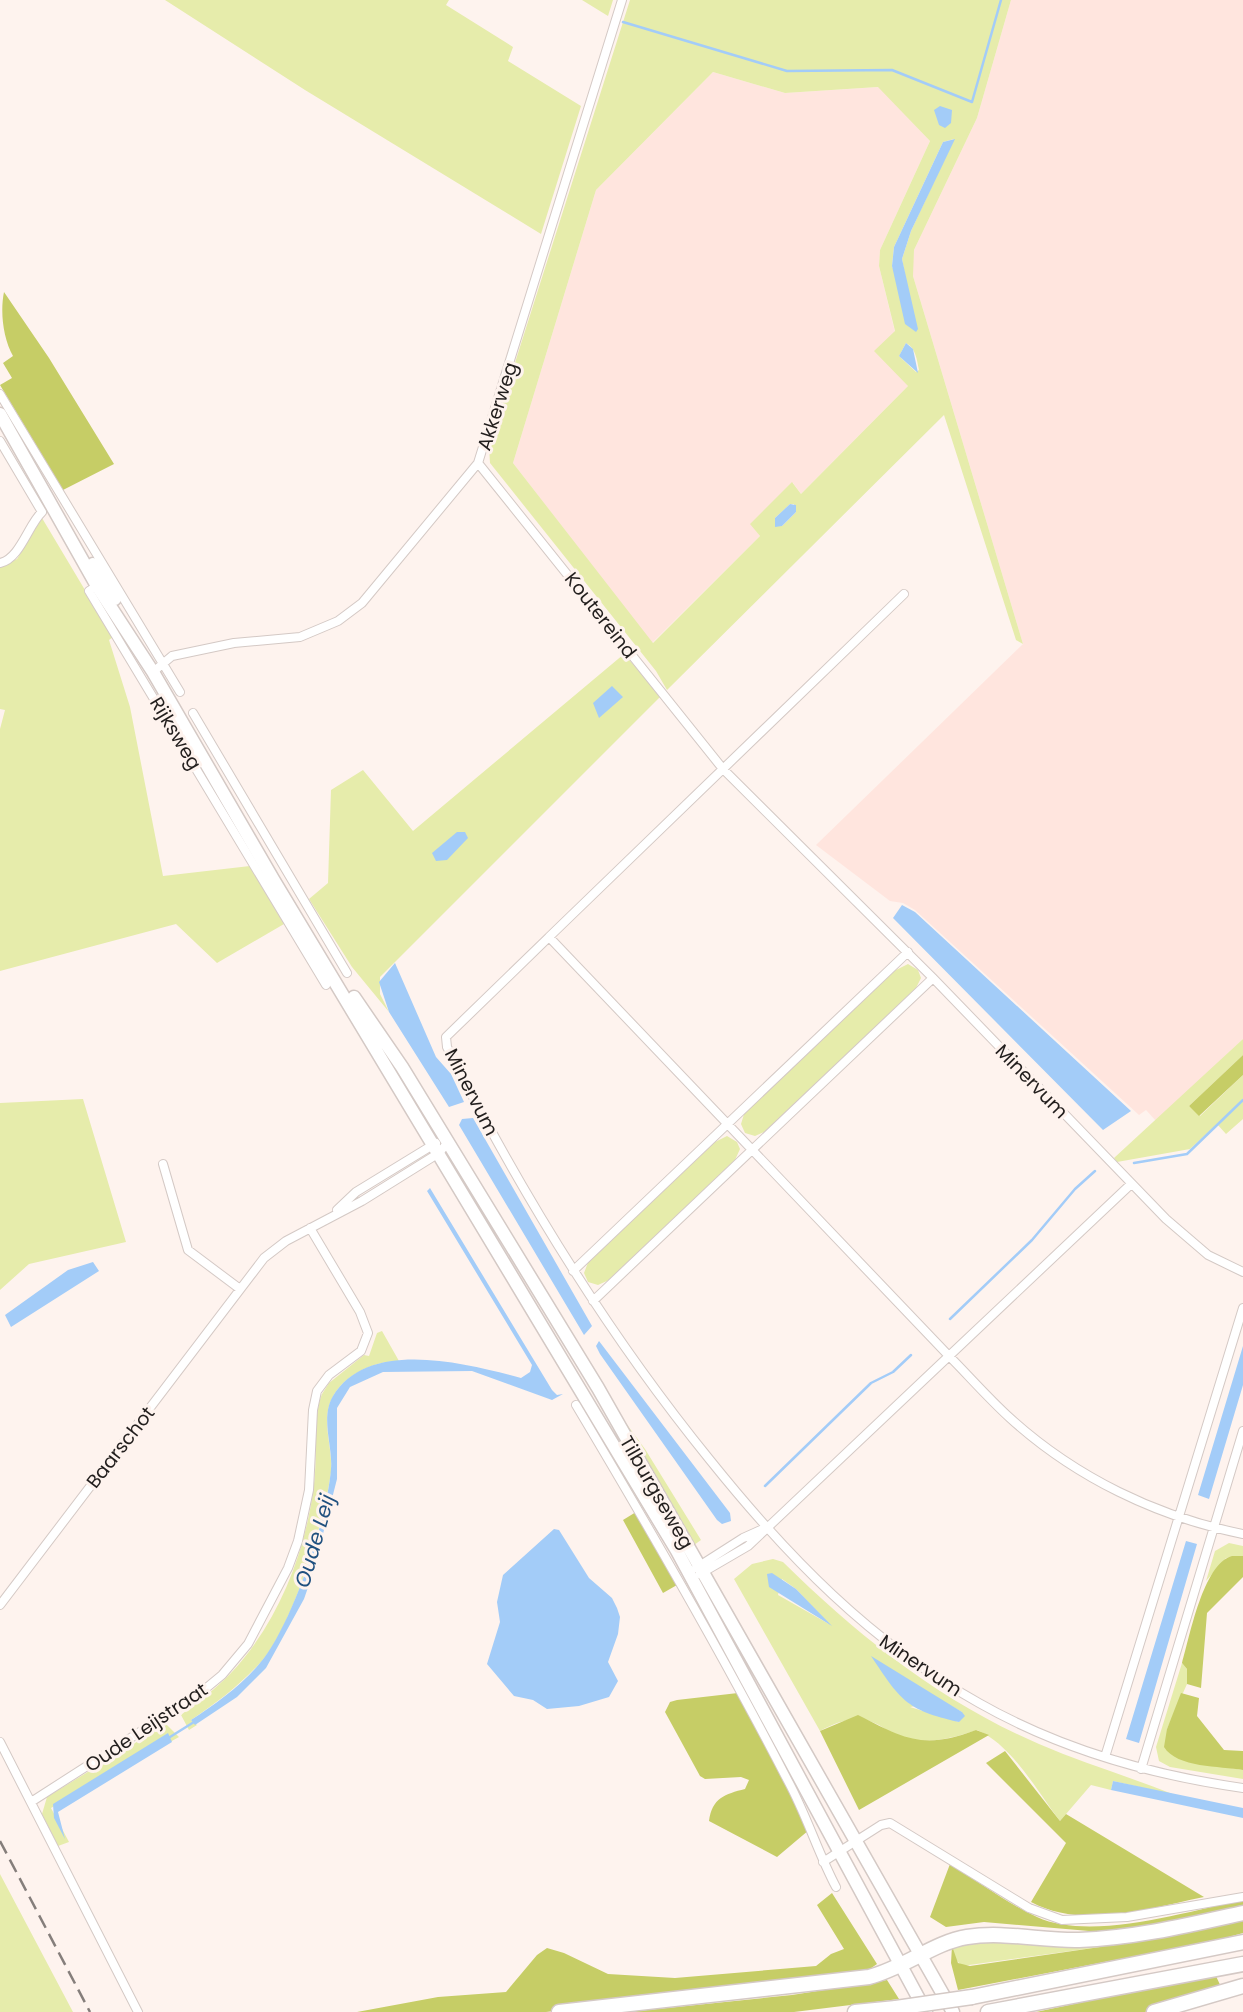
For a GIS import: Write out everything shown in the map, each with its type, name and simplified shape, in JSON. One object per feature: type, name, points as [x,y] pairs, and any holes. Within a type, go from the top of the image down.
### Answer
[{"type":"highway","points":[[559,2012],[835,1982],[900,1968],[951,1942],[972,1936],[1055,1940],[1122,1938],[1243,1913]]},
{"type":"highway","points":[[855,2012],[972,1997],[1243,1942]]},
{"type":"highway","points":[[988,2012],[1243,1964]]},
{"type":"highway","points":[[1154,2012],[1243,1986]]},
{"type":"main road","name":"Rijksweg","points":[[0,414],[130,634],[157,667],[246,817],[273,880],[339,982]]},
{"type":"main road","name":"Tilburgseweg","points":[[339,982],[402,1067],[702,1568],[854,1843],[953,2012]]},
{"type":"main road","name":"Tilburgseweg","points":[[339,982],[690,1575],[926,2012]]},
{"type":"street","name":"Akkerweg","points":[[157,667],[172,656],[234,643],[300,637],[338,621],[362,603],[478,463],[622,0]]},
{"type":"street","name":"Rijksweg","points":[[0,394],[157,667],[180,692]]},
{"type":"street","points":[[0,441],[42,512],[34,519],[10,559],[0,563]]},
{"type":"street","name":"Koutereind","points":[[478,463],[723,769]]},
{"type":"street","name":"Rijksweg","points":[[101,584],[89,590],[273,880]]},
{"type":"street","name":"Minervum","points":[[904,594],[446,1037],[447,1047],[477,1106],[593,1301],[680,1423],[766,1528],[813,1578],[862,1623],[937,1678],[1028,1727],[1141,1769],[1243,1788]]},
{"type":"street","name":"Rijksweg","points":[[193,713],[246,817],[339,982]]},
{"type":"street","name":"Minervum","points":[[723,769],[908,952],[1130,1185],[1208,1255],[1243,1272]]},
{"type":"street","points":[[549,936],[1009,1417],[1046,1448],[1131,1498],[1214,1528],[1243,1534]]},
{"type":"street","points":[[573,1271],[908,952]]},
{"type":"street","points":[[593,1301],[933,978]]},
{"type":"street","name":"Baarschot","points":[[0,1605],[264,1258],[330,1217],[356,1192],[447,1142]]},
{"type":"street","points":[[163,1164],[188,1250],[240,1289]]},
{"type":"street","points":[[690,1575],[748,1546],[1130,1185]]},
{"type":"street","name":"Oude Leijstraat","points":[[31,1802],[185,1704],[222,1675],[248,1644],[288,1568],[298,1541],[309,1490],[313,1410],[317,1391],[329,1375],[361,1351],[368,1333],[360,1312],[310,1228]]},
{"type":"street","points":[[1105,1757],[1243,1308]]},
{"type":"street","name":"Tilburgseweg","points":[[576,1405],[699,1613],[814,1830],[823,1862],[836,1887]]},
{"type":"street","points":[[1141,1769],[1243,1431]]},
{"type":"street","points":[[0,1742],[138,2012]]},
{"type":"street","points":[[823,1862],[890,1823],[1028,1908],[1062,1920],[1127,1917],[1243,1897]]},
{"type":"shaded area","points":[[1011,0],[1243,0],[1243,1039],[1156,1121],[1146,1110],[1139,1115],[915,910],[903,903],[890,901],[816,845],[1023,644],[913,276],[912,264],[914,250],[977,118]]},
{"type":"shaded area","points":[[713,72],[785,93],[879,87],[930,141],[880,250],[879,266],[908,386],[801,494],[793,483],[751,524],[760,536],[652,643],[513,463],[596,190]]},
{"type":"green space","points":[[165,0],[449,0],[446,5],[513,47],[508,61],[581,106],[541,234],[305,90]]},
{"type":"green space","points":[[582,0],[613,0],[608,16]]},
{"type":"green space","points":[[630,0],[1011,0],[977,118],[914,250],[913,276],[1023,644],[1016,640],[944,415],[667,690],[656,671],[490,463],[489,447]],"holes":[[[713,72],[785,93],[878,87],[930,141],[880,250],[879,266],[895,331],[874,351],[908,386],[801,494],[792,482],[750,524],[760,536],[653,643],[513,463],[596,190]],[[954,139],[911,231],[902,259],[916,332],[892,266],[894,247],[943,142]],[[906,343],[914,351],[919,370],[916,372],[899,356]],[[790,504],[794,504],[796,512],[782,526],[775,518]]]},
{"type":"green space","points":[[4,292],[49,358],[114,464],[63,490],[0,385],[12,378],[3,363],[13,356],[3,325]]},
{"type":"green space","points":[[42,518],[113,637],[109,640],[130,707],[163,876],[250,866],[284,924],[217,963],[176,924],[0,971],[0,729],[5,710],[0,709],[0,567],[17,559]]},
{"type":"green space","points":[[624,654],[661,696],[380,977],[380,994],[389,1012],[352,967],[309,899],[328,883],[331,790],[363,770],[413,831]]},
{"type":"green space","points":[[908,964],[918,970],[921,978],[916,988],[766,1131],[755,1136],[745,1133],[741,1124],[745,1111],[894,971]]},
{"type":"green space","points":[[1243,1039],[1243,1055],[1189,1106],[1200,1116],[1243,1075],[1243,1119],[1226,1134],[1217,1124],[1190,1149],[1117,1162],[1114,1158]]},
{"type":"green space","points":[[1243,1055],[1243,1075],[1199,1116],[1189,1106]]},
{"type":"green space","points":[[83,1099],[126,1242],[29,1264],[0,1290],[0,1103]]},
{"type":"green space","points":[[727,1136],[737,1142],[740,1149],[735,1160],[609,1280],[598,1285],[588,1282],[584,1273],[589,1260],[713,1143]]},
{"type":"green space","points":[[382,1331],[399,1361],[379,1364],[358,1372],[341,1385],[330,1403],[327,1419],[331,1454],[328,1492],[306,1571],[285,1624],[261,1662],[228,1693],[191,1720],[197,1725],[189,1730],[181,1715],[225,1679],[248,1653],[276,1609],[297,1560],[310,1510],[315,1473],[317,1414],[322,1394],[329,1383],[364,1355],[369,1356],[377,1333]]},
{"type":"green space","points":[[611,1403],[645,1449],[701,1540],[694,1545]]},
{"type":"green space","points":[[636,1512],[677,1585],[663,1593],[623,1520]]},
{"type":"green space","points":[[1229,1543],[1243,1546],[1243,1556],[1226,1558],[1206,1581],[1215,1551]]},
{"type":"green space","points":[[1232,1556],[1243,1556],[1243,1577],[1207,1613],[1201,1688],[1187,1684],[1187,1669],[1182,1663],[1199,1602],[1213,1572]]},
{"type":"green space","points":[[773,1559],[783,1562],[871,1641],[902,1665],[968,1708],[1039,1744],[1175,1795],[1113,1781],[1111,1790],[1091,1785],[1060,1821],[1013,1757],[990,1737],[977,1730],[949,1738],[919,1741],[901,1738],[876,1723],[851,1720],[820,1731],[734,1579],[752,1564]],"holes":[[[782,1579],[796,1589],[829,1624],[778,1595]],[[942,1701],[962,1712],[959,1722],[910,1707]]]},
{"type":"green space","points":[[1182,1663],[1187,1669],[1187,1684],[1167,1729],[1183,1760],[1243,1770],[1243,1779],[1170,1767],[1159,1761],[1156,1747]]},
{"type":"green space","points":[[738,1693],[809,1830],[777,1857],[709,1821],[716,1802],[726,1795],[745,1789],[749,1780],[741,1777],[705,1779],[700,1776],[665,1712],[670,1702],[677,1700]]},
{"type":"green space","points":[[1181,1693],[1199,1698],[1197,1716],[1224,1750],[1243,1751],[1243,1770],[1189,1762],[1170,1754],[1164,1747],[1167,1729]]},
{"type":"green space","points":[[858,1715],[902,1736],[915,1739],[942,1739],[976,1730],[989,1735],[859,1810],[820,1731]]},
{"type":"green space","points":[[166,1724],[179,1737],[51,1808],[69,1842],[58,1846],[42,1814],[47,1797]]},
{"type":"green space","points":[[1005,1751],[1060,1821],[1066,1814],[1204,1897],[1139,1911],[1094,1916],[1072,1915],[1031,1902],[1066,1843],[986,1763]]},
{"type":"green space","points":[[950,1864],[1004,1899],[1037,1917],[1059,1924],[1112,1926],[1243,1900],[1243,1911],[1189,1922],[1101,1932],[984,1922],[946,1927],[930,1917]]},
{"type":"green space","points":[[0,1874],[73,2012],[0,2012]]},
{"type":"green space","points":[[832,1893],[877,1964],[867,1971],[546,2012],[357,2012],[438,1997],[506,1992],[537,1955],[547,1948],[608,1974],[675,1978],[816,1966],[831,1954],[844,1949],[817,1905]]},
{"type":"green space","points":[[1243,1920],[1243,1933],[1214,1941],[958,1990],[951,1963],[952,1946],[958,1963],[970,1966],[1100,1947],[1107,1942]]},
{"type":"green space","points":[[970,1938],[1107,1942],[1100,1947],[962,1966],[954,1958],[952,1946]]},
{"type":"green space","points":[[1215,1974],[1222,1989],[1145,2012],[1036,2012]]},
{"type":"green space","points":[[887,1980],[899,1999],[794,2012],[628,2012],[792,1995]]},
{"type":"water","points":[[940,106],[952,110],[951,123],[945,128],[939,125],[934,110]]},
{"type":"water","points":[[955,139],[911,231],[902,259],[918,329],[916,332],[905,324],[892,266],[894,247],[943,142]]},
{"type":"water","points":[[906,343],[913,349],[918,373],[899,356]]},
{"type":"water","points":[[790,504],[796,505],[796,512],[782,526],[775,527],[775,518]]},
{"type":"water","points":[[612,686],[623,697],[599,718],[593,703]]},
{"type":"water","points":[[457,832],[465,832],[468,838],[447,860],[436,861],[432,853]]},
{"type":"water","points":[[902,905],[915,912],[1131,1111],[1103,1130],[893,918]]},
{"type":"water","points":[[395,963],[436,1057],[451,1074],[464,1102],[449,1107],[389,1012],[379,982]]},
{"type":"water","points":[[473,1118],[592,1326],[584,1335],[459,1125],[462,1119]]},
{"type":"water","points":[[430,1188],[552,1390],[557,1395],[563,1394],[552,1400],[472,1371],[383,1372],[350,1387],[337,1408],[337,1479],[304,1599],[266,1668],[237,1697],[195,1725],[191,1720],[230,1692],[264,1658],[287,1619],[316,1540],[328,1490],[331,1469],[327,1423],[329,1405],[333,1396],[349,1378],[370,1366],[394,1361],[421,1360],[448,1362],[521,1378],[530,1372],[532,1365],[427,1191]]},
{"type":"water","points":[[93,1262],[99,1271],[11,1327],[5,1315],[68,1270]]},
{"type":"water","points":[[599,1341],[730,1513],[731,1521],[722,1524],[717,1520],[600,1354],[596,1346]]},
{"type":"water","points":[[1243,1346],[1243,1385],[1209,1499],[1198,1495]]},
{"type":"water","points":[[554,1529],[559,1530],[589,1578],[612,1598],[617,1608],[620,1617],[618,1634],[608,1662],[618,1681],[609,1697],[579,1706],[547,1709],[533,1700],[514,1696],[487,1664],[500,1622],[497,1602],[503,1575]]},
{"type":"water","points":[[1186,1541],[1197,1544],[1139,1743],[1126,1739]]},
{"type":"water","points":[[772,1573],[796,1589],[832,1626],[769,1587],[767,1574]]},
{"type":"water","points":[[871,1656],[965,1716],[959,1722],[915,1707],[897,1693]]},
{"type":"water","points":[[168,1733],[172,1742],[58,1812],[65,1839],[54,1818],[53,1804]]},
{"type":"water","points":[[1113,1781],[1243,1808],[1243,1818],[1111,1790]]},
{"type":"waterway","points":[[623,22],[787,71],[892,70],[972,102],[1001,0]]},
{"type":"waterway","points":[[1134,1163],[1187,1154],[1243,1100]]},
{"type":"waterway","points":[[950,1319],[1032,1240],[1075,1189],[1095,1171]]},
{"type":"waterway","points":[[765,1486],[871,1383],[893,1372],[911,1355]]},
{"type":"waterway","name":"Oude Leij","points":[[170,1737],[194,1722]]},
{"type":"railway","points":[[0,1841],[90,2012]]}]
